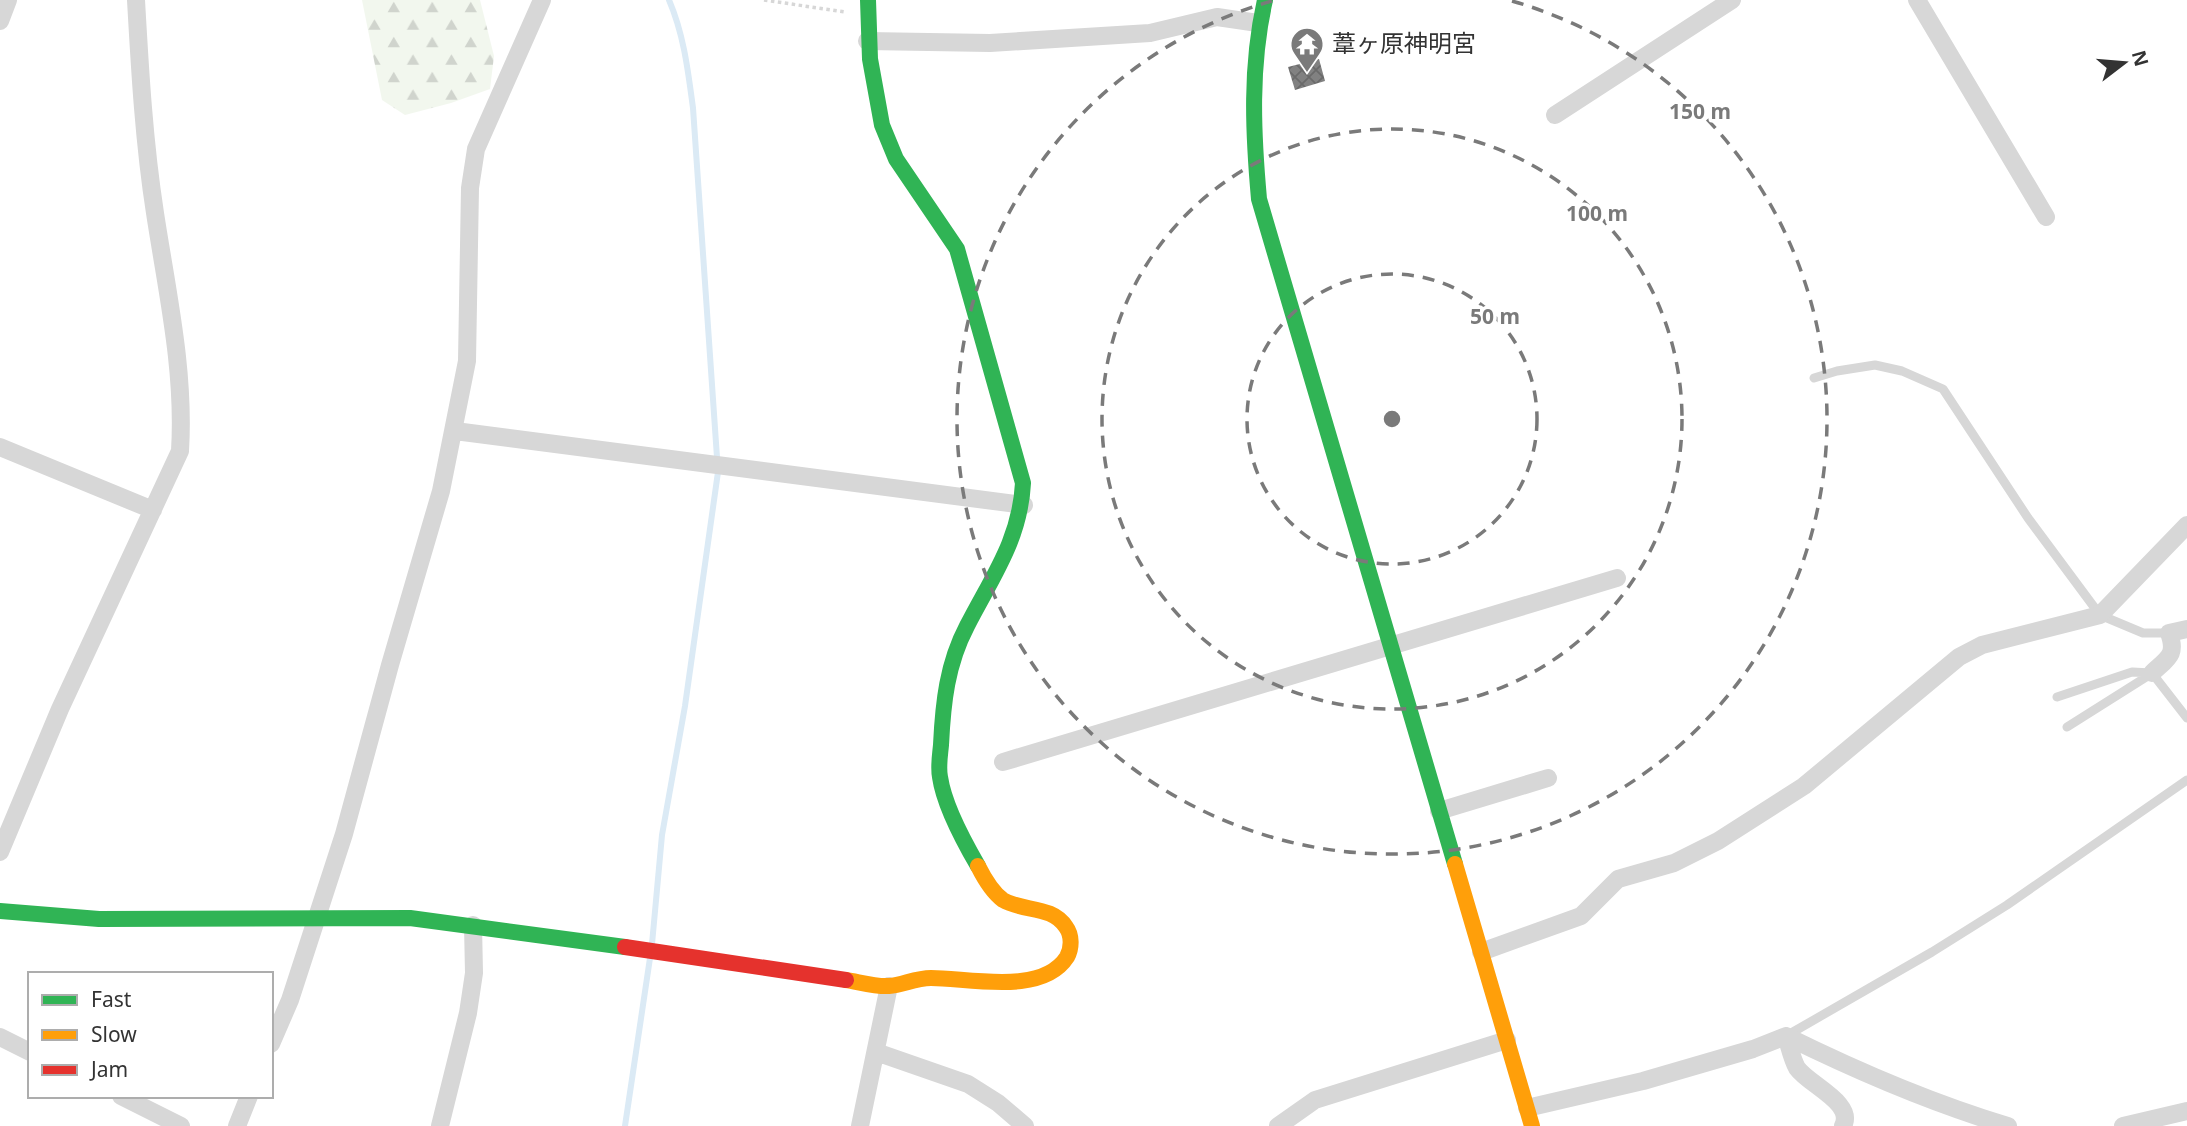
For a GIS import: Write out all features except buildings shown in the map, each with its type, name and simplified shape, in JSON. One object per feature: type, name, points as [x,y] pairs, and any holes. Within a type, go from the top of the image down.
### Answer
[{"type":"street","points":[[0,21],[8,0]]},
{"type":"street","points":[[0,852],[60,709],[180,451],[183,414],[178,353],[141,104],[136,0]]},
{"type":"street","points":[[273,1039],[290,1000],[344,834],[441,491],[467,361],[470,188],[476,149],[542,0]]},
{"type":"street","points":[[1265,0],[1258,23],[1252,112],[1259,199],[1532,1126]]},
{"type":"street","points":[[1555,115],[1732,0]]},
{"type":"street","points":[[1917,0],[2046,217]]},
{"type":"street","points":[[0,911],[99,919],[410,918],[889,986],[907,979],[934,977],[1021,981],[1048,975],[1059,968],[1068,956],[1071,942],[1065,925],[1052,915],[1001,898],[974,862],[940,780],[942,705],[957,649],[1017,532],[1024,505],[1023,483],[957,249],[941,221],[895,158],[883,130],[867,41],[867,8]]},
{"type":"street","points":[[867,41],[990,43],[1150,33],[1217,17],[1258,23]]},
{"type":"street","points":[[454,431],[1024,505]]},
{"type":"street","points":[[0,447],[153,510]]},
{"type":"street","points":[[1480,952],[1581,916],[1618,880],[1674,863],[1718,841],[1804,786],[1959,657],[1982,645],[2100,615],[2187,526]]},
{"type":"street","points":[[1003,762],[1616,578]]},
{"type":"street","points":[[2152,673],[2170,656],[2178,631]]},
{"type":"street","points":[[1439,811],[1548,778]]},
{"type":"street","points":[[440,1126],[468,1013],[474,973],[473,925]]},
{"type":"street","points":[[860,1126],[889,986]]},
{"type":"street","points":[[1786,1036],[1797,1068],[1844,1109],[1846,1120],[1843,1126]]},
{"type":"street","points":[[1527,1108],[1643,1081],[1753,1049],[1786,1036],[1959,1112],[2008,1126]]},
{"type":"street","points":[[0,1037],[28,1051]]},
{"type":"street","points":[[1278,1126],[1315,1100],[1507,1040]]},
{"type":"street","points":[[876,1052],[968,1084],[998,1103],[1025,1126]]},
{"type":"street","points":[[125,1098],[181,1126]]},
{"type":"street","points":[[237,1126],[248,1098]]},
{"type":"street","points":[[2123,1126],[2187,1111]]},
{"type":"lane","points":[[1814,377],[1837,370],[1875,365],[1902,370],[1943,389],[2028,518],[2100,615],[2143,633],[2178,631]]},
{"type":"lane","points":[[2057,697],[2132,672],[2152,673],[2187,718]]},
{"type":"lane","points":[[2067,727],[2152,673]]},
{"type":"lane","points":[[1786,1036],[1932,952],[2007,905],[2187,780]]},
{"type":"path","points":[[764,0],[867,8]]},
{"type":"green space","points":[[362,0],[480,0],[494,56],[490,89],[405,115],[382,100]]},
{"type":"waterway","points":[[652,944],[662,835],[685,706],[718,472],[693,108],[682,40],[669,0]]},
{"type":"waterway","points":[[625,1126],[650,958]]},
{"type":"traffic: fast","points":[[868,0],[870,59],[882,125],[896,159],[957,249],[1023,483],[1021,504],[1011,540],[960,640],[945,699],[939,761],[942,788],[961,835],[978,866]]},
{"type":"traffic: fast","points":[[1265,0],[1257,50],[1254,99],[1259,199],[1455,864]]},
{"type":"traffic: fast","points":[[0,911],[99,919],[410,918],[625,947]]},
{"type":"traffic: slow","points":[[1455,864],[1532,1126]]},
{"type":"traffic: slow","points":[[846,980],[884,986],[931,978],[1004,982],[1041,977],[1056,969],[1070,950],[1066,927],[1053,915],[1003,900],[992,889],[978,866]]},
{"type":"traffic: jam","points":[[625,947],[846,980]]},
{"type":"place","name":"葦ヶ原神明宮","points":[[1307,74]]}]
